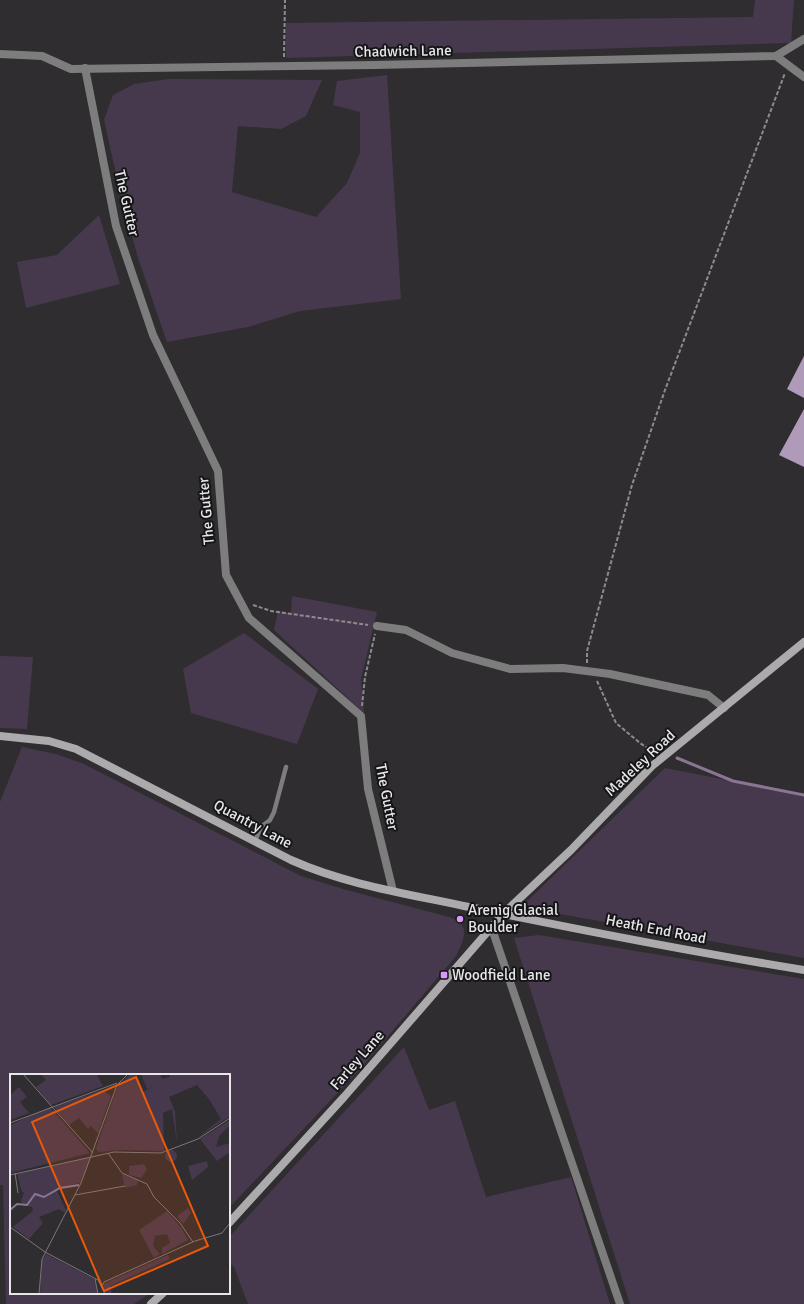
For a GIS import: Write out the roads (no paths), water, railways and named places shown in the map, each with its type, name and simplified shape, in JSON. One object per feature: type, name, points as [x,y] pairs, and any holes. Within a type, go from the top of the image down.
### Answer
[{"type":"street","points":[[804,39],[776,56],[804,77]]},
{"type":"street","name":"Chadwich Lane","points":[[0,54],[42,56],[71,69],[776,56]]},
{"type":"street","name":"The Gutter","points":[[85,68],[116,226],[153,335],[218,471],[226,575],[249,618],[360,716],[368,789],[393,890]]},
{"type":"street","points":[[377,626],[406,630],[452,653],[510,669],[563,668],[674,687],[708,695],[724,708]]},
{"type":"street","name":"Madeley Road","points":[[503,914],[571,850],[663,757],[804,642]]},
{"type":"street","name":"Quantry Lane","points":[[0,736],[49,741],[76,749],[316,871],[353,882],[503,914]]},
{"type":"street","name":"Farley Lane","points":[[230,1222],[344,1097],[492,929],[503,914]]},
{"type":"street","name":"Heath End Road","points":[[503,914],[804,970]]},
{"type":"street","points":[[492,929],[620,1304]]},
{"type":"street","points":[[151,1304],[161,1294]]},
{"type":"lane","points":[[255,841],[261,827],[270,820],[274,812],[286,767]]},
{"type":"waterway","points":[[677,758],[733,781],[804,795]]},
{"type":"place","name":"Arenig Glacial Boulder","points":[[460,919]]},
{"type":"place","name":"Woodfield Lane","points":[[444,975]]}]
